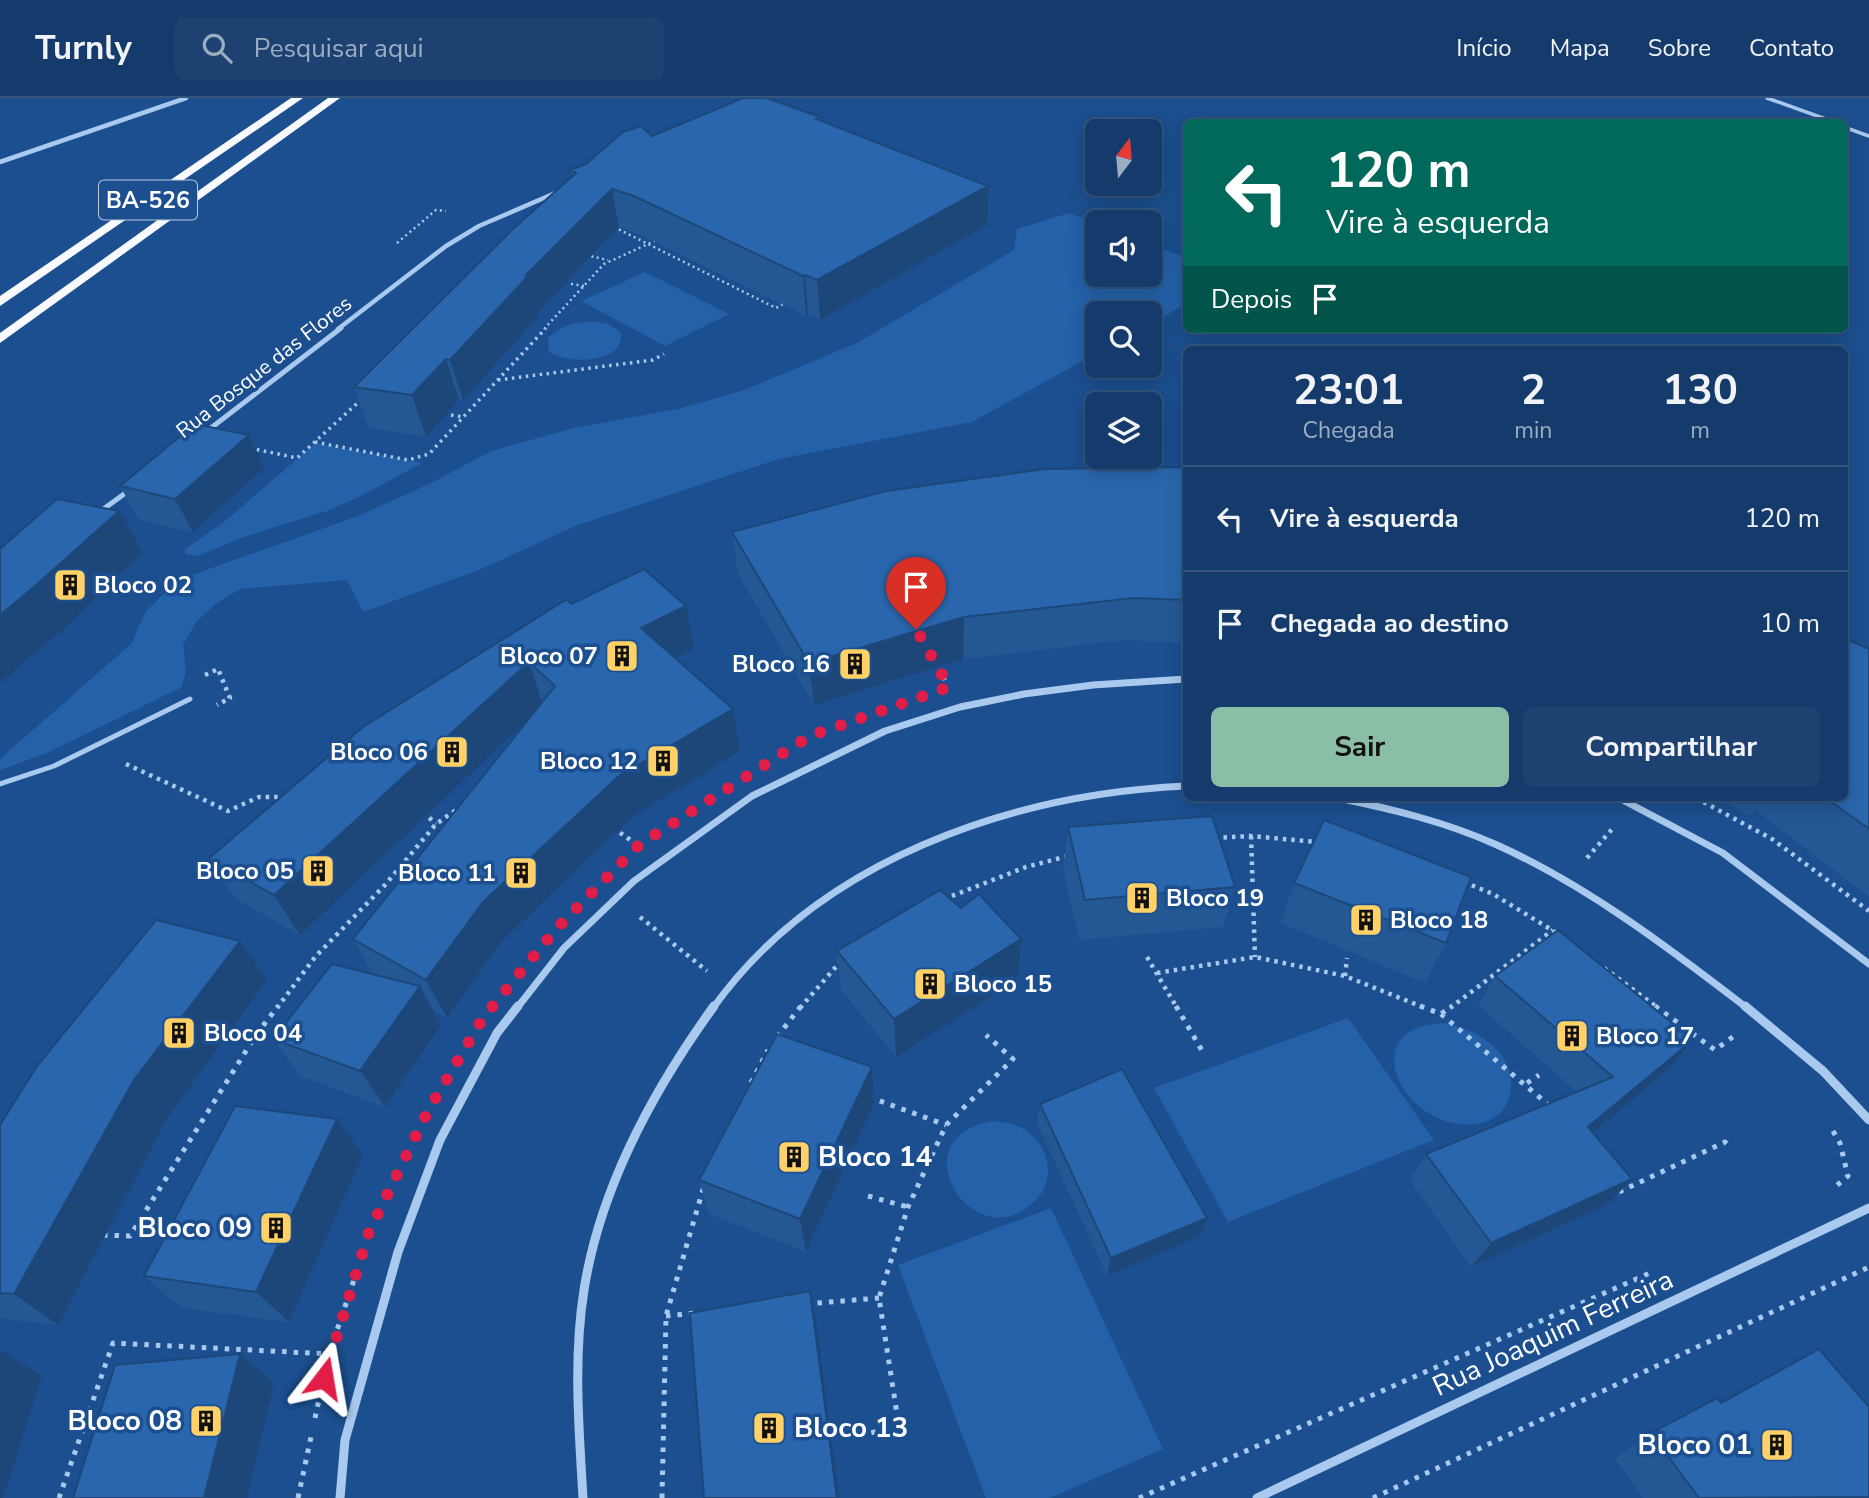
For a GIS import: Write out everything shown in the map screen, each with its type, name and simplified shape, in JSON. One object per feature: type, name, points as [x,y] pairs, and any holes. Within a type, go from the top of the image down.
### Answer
[{"type":"highway","name":"BA-526","points":[[0,302],[298,98]]},
{"type":"highway","name":"BA-526","points":[[0,339],[335,98]]},
{"type":"street","points":[[0,162],[186,98]]},
{"type":"street","name":"Rua Bosque das Flores","points":[[200,437],[425,260],[479,226],[571,186]]},
{"type":"street","points":[[87,520],[139,483]]},
{"type":"street","points":[[340,1498],[345,1440],[363,1369],[398,1252],[440,1140],[497,1033],[565,948],[617,898],[686,841],[752,796],[885,732],[960,707],[1024,694],[1106,684],[1183,679]]},
{"type":"street","points":[[583,1498],[577,1399],[584,1290],[606,1206],[636,1134],[689,1040],[744,968],[814,906],[912,850],[1012,811],[1097,792],[1152,786],[1183,786]]},
{"type":"street","points":[[1354,801],[1393,808],[1495,844],[1565,882],[1745,1006],[1839,1087],[1869,1120]]},
{"type":"street","points":[[1625,801],[1723,853],[1869,964]]},
{"type":"street","name":"Rua Joaquim Ferreira","points":[[1257,1498],[1869,1208]]},
{"type":"lane","points":[[1767,98],[1826,119]]},
{"type":"lane","points":[[1848,128],[1869,135]]},
{"type":"lane","points":[[0,784],[54,766],[190,699]]},
{"type":"path","points":[[604,222],[776,308],[785,303]]},
{"type":"path","points":[[314,442],[415,459],[429,454],[604,264],[661,238]]},
{"type":"path","points":[[585,255],[610,261]]},
{"type":"path","points":[[687,263],[697,259]]},
{"type":"path","points":[[572,284],[584,286]]},
{"type":"path","points":[[518,346],[527,347]]},
{"type":"path","points":[[497,380],[653,360],[664,354]]},
{"type":"path","points":[[451,415],[463,417]]},
{"type":"path","points":[[929,652],[949,687]]},
{"type":"path","points":[[124,764],[228,811],[259,797],[293,797]]},
{"type":"path","points":[[1702,801],[1772,839],[1869,911]]},
{"type":"path","points":[[103,1235],[130,1236],[256,1035],[315,957],[385,885],[436,824],[468,802]]},
{"type":"path","points":[[417,806],[436,824]]},
{"type":"path","points":[[604,822],[639,845],[630,854]]},
{"type":"path","points":[[1590,855],[1613,829]]},
{"type":"path","points":[[1213,838],[1251,836],[1328,843]]},
{"type":"path","points":[[1251,836],[1255,957]]},
{"type":"path","points":[[935,902],[1026,867],[1075,854]]},
{"type":"path","points":[[1455,879],[1493,894],[1563,938]]},
{"type":"path","points":[[617,898],[702,967]]},
{"type":"path","points":[[1441,1014],[1553,930]]},
{"type":"path","points":[[745,1096],[763,1059],[795,1013],[838,964],[848,957]]},
{"type":"path","points":[[1147,957],[1203,1054]]},
{"type":"path","points":[[1157,973],[1255,957],[1345,976],[1441,1014],[1527,1083],[1555,1110],[1544,1115]]},
{"type":"path","points":[[1345,976],[1347,958]]},
{"type":"path","points":[[1596,962],[1715,1050],[1744,1029]]},
{"type":"path","points":[[230,1028],[256,1035]]},
{"type":"path","points":[[860,1435],[899,1427],[878,1298],[908,1208],[946,1125],[1013,1059],[986,1035]]},
{"type":"path","points":[[763,1059],[776,1063]]},
{"type":"path","points":[[1527,1083],[1539,1075]]},
{"type":"path","points":[[868,1096],[946,1125]]},
{"type":"path","points":[[1828,1120],[1840,1143],[1848,1176],[1833,1190]]},
{"type":"path","points":[[1616,1193],[1725,1142],[1730,1147]]},
{"type":"path","points":[[1623,1176],[1632,1185]]},
{"type":"path","points":[[662,1498],[666,1316],[705,1182]]},
{"type":"path","points":[[868,1196],[908,1208]]},
{"type":"path","points":[[315,1420],[330,1354],[361,1256]]},
{"type":"path","points":[[1373,1498],[1869,1267]]},
{"type":"path","points":[[1139,1498],[1660,1269]]},
{"type":"path","points":[[799,1305],[878,1298]]},
{"type":"path","points":[[666,1316],[706,1312]]},
{"type":"path","points":[[59,1498],[113,1343],[330,1354]]},
{"type":"path","points":[[298,1498],[312,1433]]},
{"type":"shaded area","points":[[1069,213],[1085,219],[1085,287],[1162,287],[1162,249],[1183,257],[1183,306],[1162,317],[1162,301],[1085,301],[1085,360],[972,422],[779,459],[578,525],[479,570],[363,612],[347,580],[240,589],[217,603],[196,622],[183,645],[186,671],[182,687],[47,753],[0,770],[0,759],[131,644],[146,611],[178,580],[358,516],[433,482],[491,451],[574,428],[682,408],[744,390],[857,343],[1014,250],[1017,229]]},
{"type":"shaded area","points":[[645,272],[729,314],[665,346],[581,301]]},
{"type":"shaded area","points":[[576,323],[608,324],[621,333],[620,343],[614,351],[605,356],[581,360],[568,359],[549,352],[548,339],[558,330]]},
{"type":"shaded area","points":[[315,443],[422,463],[327,511],[244,537],[198,556],[185,554],[185,549],[224,522]]},
{"type":"shaded area","points":[[1348,1018],[1434,1140],[1228,1222],[1154,1088]]},
{"type":"shaded area","points":[[1445,1023],[1480,1036],[1505,1060],[1511,1083],[1510,1094],[1500,1114],[1490,1120],[1477,1124],[1451,1123],[1428,1113],[1410,1097],[1398,1078],[1394,1059],[1400,1041],[1416,1029]]},
{"type":"shaded area","points":[[993,1121],[1024,1129],[1033,1136],[1045,1154],[1047,1164],[1046,1184],[1041,1193],[1034,1202],[1011,1216],[988,1216],[969,1206],[954,1190],[947,1169],[950,1149],[964,1132]]},
{"type":"shaded area","points":[[1051,1208],[1163,1449],[1050,1498],[986,1498],[898,1265]]},
{"type":"building","points":[[743,98],[767,98],[820,117],[816,119],[988,186],[817,280],[803,276],[634,196],[612,189],[526,275],[529,275],[450,360],[446,359],[412,395],[354,387],[514,228],[576,173],[570,170],[586,164],[623,132],[641,126],[652,136]]},
{"type":"building","points":[[195,424],[249,435],[175,499],[120,486]]},
{"type":"building","points":[[1183,467],[1183,600],[1133,598],[964,617],[809,663],[732,532],[886,491],[1045,469]]},
{"type":"building","points":[[57,499],[119,511],[0,615],[0,549]]},
{"type":"building","points":[[644,569],[686,606],[641,628],[733,709],[619,776],[483,902],[426,980],[353,939],[555,686],[529,662],[274,895],[208,859],[363,727],[567,599],[571,604]]},
{"type":"building","points":[[1848,640],[1869,649],[1869,829],[1830,801],[1848,801]]},
{"type":"building","points":[[1212,816],[1235,887],[1085,900],[1068,827]]},
{"type":"building","points":[[1324,820],[1471,877],[1446,943],[1294,883]]},
{"type":"building","points":[[940,890],[961,908],[979,894],[1021,939],[894,1019],[837,951]]},
{"type":"building","points":[[156,920],[240,941],[134,1080],[14,1294],[0,1293],[0,1125],[37,1066]]},
{"type":"building","points":[[1558,930],[1693,1040],[1588,1127],[1632,1179],[1491,1243],[1426,1154],[1613,1077],[1495,976]]},
{"type":"building","points":[[332,964],[420,986],[360,1071],[273,1039]]},
{"type":"building","points":[[777,1034],[872,1067],[800,1219],[699,1180]]},
{"type":"building","points":[[1122,1069],[1207,1218],[1111,1258],[1040,1104]]},
{"type":"building","points":[[235,1106],[337,1119],[256,1292],[144,1276]]},
{"type":"building","name":"Bloco 13","points":[[810,1291],[837,1498],[704,1498],[690,1313]]},
{"type":"building","name":"Bloco 01","points":[[1819,1349],[1869,1407],[1869,1497],[1699,1498],[1651,1433],[1717,1398],[1721,1403]]},
{"type":"building","points":[[240,1354],[204,1498],[73,1498],[115,1365]]},
{"type":"place","name":"Bloco 02","points":[[70,585]]},
{"type":"place","name":"Bloco 07","points":[[622,656]]},
{"type":"place","name":"Bloco 16","points":[[855,664]]},
{"type":"place","name":"Bloco 06","points":[[452,752]]},
{"type":"place","name":"Bloco 12","points":[[663,761]]},
{"type":"place","name":"Bloco 05","points":[[318,871]]},
{"type":"place","name":"Bloco 11","points":[[521,873]]},
{"type":"place","name":"Bloco 19","points":[[1142,898]]},
{"type":"place","name":"Bloco 18","points":[[1366,920]]},
{"type":"place","name":"Bloco 15","points":[[930,984]]},
{"type":"place","name":"Bloco 04","points":[[179,1033]]},
{"type":"place","name":"Bloco 17","points":[[1572,1036]]},
{"type":"place","name":"Bloco 14","points":[[794,1157]]},
{"type":"place","name":"Bloco 09","points":[[276,1228]]},
{"type":"place","name":"Bloco 08","points":[[206,1421]]},
{"type":"place","name":"Bloco 13","points":[[769,1428]]},
{"type":"place","name":"Bloco 01","points":[[1777,1445]]},
{"type":"route","points":[[324,1378],[369,1232],[428,1111],[483,1018],[556,929],[639,845],[810,736],[949,687],[916,629]]}]
